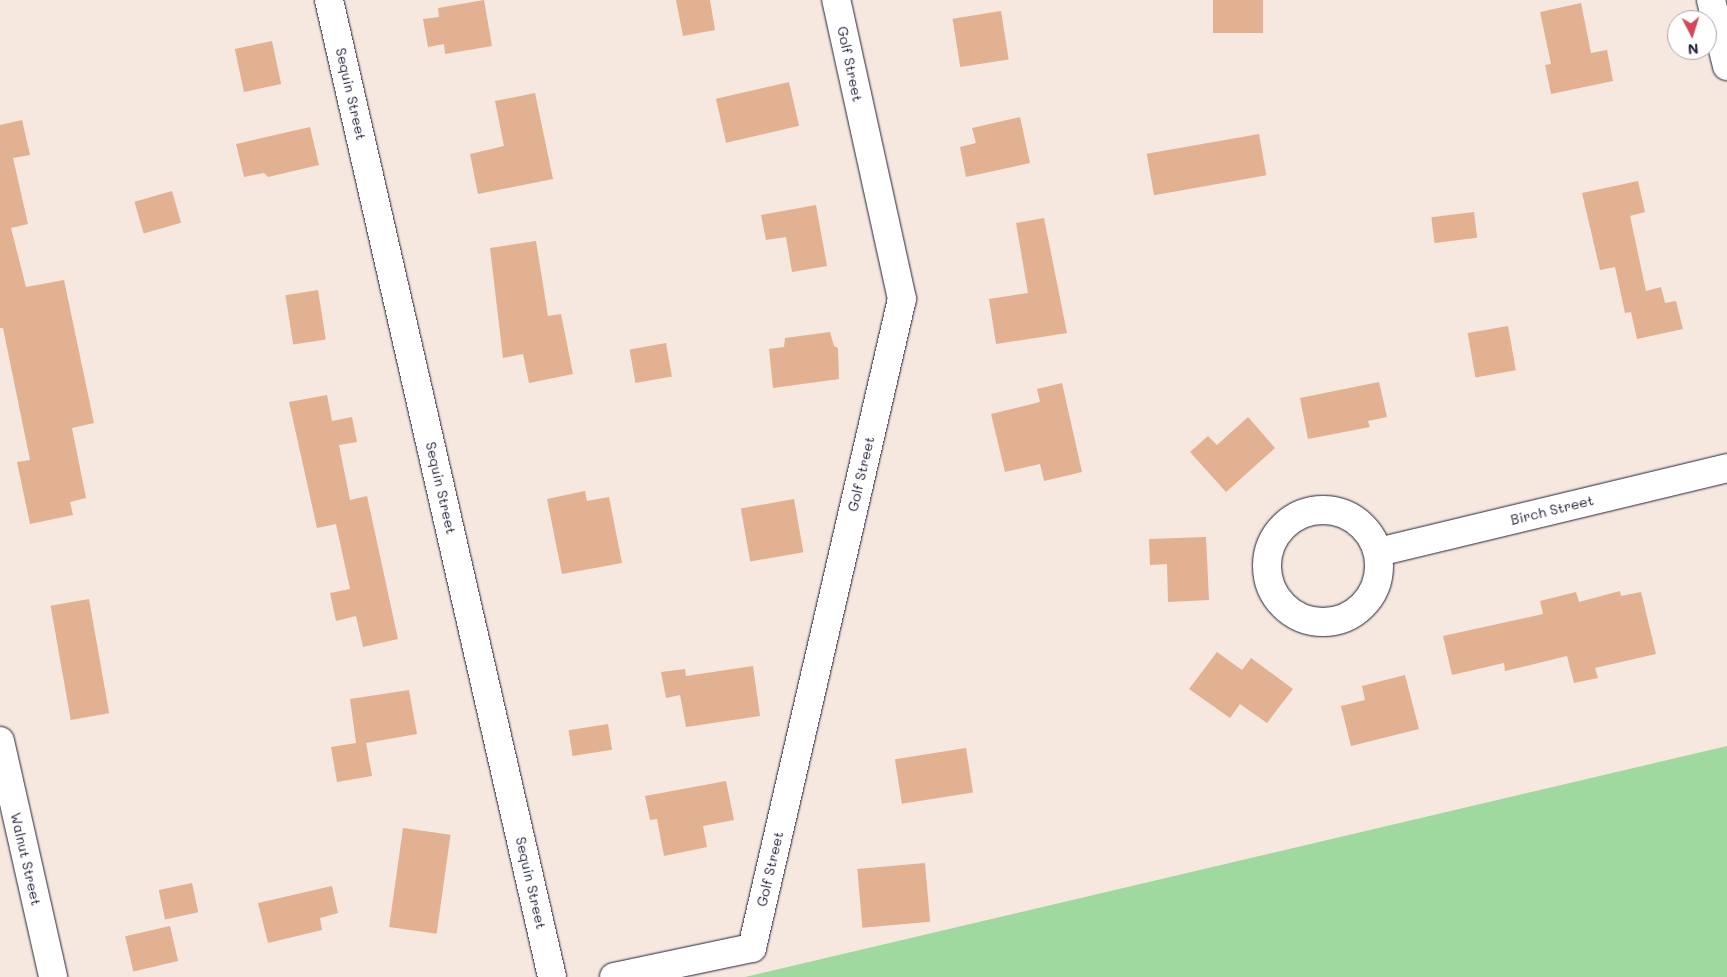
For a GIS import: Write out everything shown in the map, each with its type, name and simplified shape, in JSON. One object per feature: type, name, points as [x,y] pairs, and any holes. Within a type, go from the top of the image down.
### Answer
[{"type":"street","name":"Sequin Street","points":[[329,0],[552,977]]},
{"type":"street","name":"Golf Street","points":[[614,977],[752,948],[902,299],[836,0]]},
{"type":"street","points":[[1711,0],[1727,66]]},
{"type":"street","name":"Birch Street","points":[[1378,552],[1727,468]]},
{"type":"street","points":[[1308,511],[1343,513],[1359,522],[1378,552],[1376,586],[1367,602],[1337,620],[1311,621],[1287,610],[1268,581],[1270,546],[1292,518],[1308,511]]},
{"type":"street","name":"Walnut Street","points":[[0,741],[53,977]]},
{"type":"green space","points":[[1727,746],[1727,977],[745,977]]},
{"type":"building","points":[[484,0],[492,46],[445,54],[444,44],[428,47],[423,19],[439,17],[438,8]]},
{"type":"building","points":[[676,0],[710,0],[715,30],[683,36]]},
{"type":"building","points":[[1213,0],[1263,0],[1263,33],[1213,33]]},
{"type":"building","points":[[1581,3],[1591,53],[1607,50],[1613,81],[1551,94],[1545,65],[1551,64],[1540,12]]},
{"type":"building","points":[[1001,11],[1009,59],[960,67],[953,19]]},
{"type":"building","points":[[272,41],[281,84],[244,92],[235,49]]},
{"type":"building","points":[[789,82],[799,126],[726,143],[716,99]]},
{"type":"building","points":[[535,93],[553,179],[478,194],[470,154],[504,146],[495,101]]},
{"type":"building","points":[[1020,117],[1030,163],[966,177],[960,147],[976,143],[972,128]]},
{"type":"building","points":[[22,120],[30,155],[13,158],[28,224],[11,228],[26,287],[64,280],[94,423],[72,428],[86,498],[70,502],[73,515],[30,524],[17,462],[30,460],[3,328],[0,328],[0,125]]},
{"type":"building","points":[[310,127],[319,165],[268,177],[264,173],[244,177],[236,144]]},
{"type":"building","points":[[1259,134],[1266,175],[1154,195],[1147,154]]},
{"type":"building","points":[[1638,181],[1645,212],[1630,216],[1646,291],[1661,287],[1665,303],[1676,301],[1683,329],[1637,339],[1631,312],[1625,313],[1615,267],[1600,270],[1582,193]]},
{"type":"building","points":[[172,191],[181,223],[144,233],[135,202]]},
{"type":"building","points":[[816,205],[827,266],[792,272],[786,237],[766,240],[761,215]]},
{"type":"building","points":[[1474,212],[1477,238],[1434,243],[1431,217]]},
{"type":"building","points":[[1044,218],[1067,333],[996,344],[989,299],[1028,293],[1016,223]]},
{"type":"building","points":[[536,241],[548,316],[561,314],[573,374],[529,383],[523,354],[503,358],[490,248]]},
{"type":"building","points":[[318,290],[326,339],[293,345],[285,295]]},
{"type":"building","points":[[1508,326],[1516,370],[1475,377],[1468,333]]},
{"type":"building","points":[[830,332],[834,346],[838,348],[839,379],[773,388],[769,349],[784,347],[785,338]]},
{"type":"building","points":[[666,343],[672,376],[635,383],[630,349]]},
{"type":"building","points":[[1379,382],[1387,417],[1368,421],[1370,427],[1308,439],[1300,398]]},
{"type":"building","points":[[1062,383],[1082,472],[1044,481],[1040,464],[1005,472],[991,414],[1040,402],[1037,389]]},
{"type":"building","points":[[327,395],[332,421],[352,417],[357,442],[339,445],[350,500],[367,496],[398,639],[363,647],[356,616],[336,621],[330,593],[350,589],[336,524],[317,528],[289,402]]},
{"type":"building","points":[[1248,417],[1275,448],[1226,492],[1190,452],[1208,436],[1217,445]]},
{"type":"building","points":[[585,491],[587,501],[609,497],[622,563],[562,574],[547,499]]},
{"type":"building","points":[[794,499],[803,552],[750,562],[741,508]]},
{"type":"building","points":[[1206,537],[1209,600],[1168,602],[1167,564],[1150,565],[1149,539]]},
{"type":"building","points":[[1620,591],[1621,596],[1641,592],[1656,654],[1595,668],[1598,678],[1574,683],[1567,656],[1505,671],[1504,663],[1452,675],[1443,636],[1543,614],[1540,601],[1576,592],[1579,602]]},
{"type":"building","points":[[89,599],[109,713],[71,720],[51,606]]},
{"type":"building","points":[[1217,652],[1242,670],[1251,658],[1293,689],[1267,723],[1240,704],[1230,718],[1189,689]]},
{"type":"building","points":[[753,666],[760,716],[686,727],[680,695],[666,698],[661,672],[685,669],[686,676]]},
{"type":"building","points":[[1405,675],[1419,729],[1351,746],[1341,706],[1365,700],[1362,686]]},
{"type":"building","points":[[409,690],[417,734],[366,743],[372,776],[337,782],[331,747],[356,743],[350,699]]},
{"type":"building","points":[[608,724],[612,750],[573,756],[568,730]]},
{"type":"building","points":[[966,748],[973,792],[902,804],[895,759]]},
{"type":"building","points":[[726,781],[734,820],[703,826],[707,847],[664,856],[657,819],[650,820],[645,796]]},
{"type":"building","points":[[403,828],[451,835],[437,934],[389,927]]},
{"type":"building","points":[[925,863],[930,922],[862,928],[857,869]]},
{"type":"building","points":[[192,883],[198,912],[165,919],[159,890]]},
{"type":"building","points":[[332,886],[338,913],[320,918],[322,930],[268,943],[258,903]]},
{"type":"building","points":[[170,926],[178,961],[133,971],[125,936]]}]
